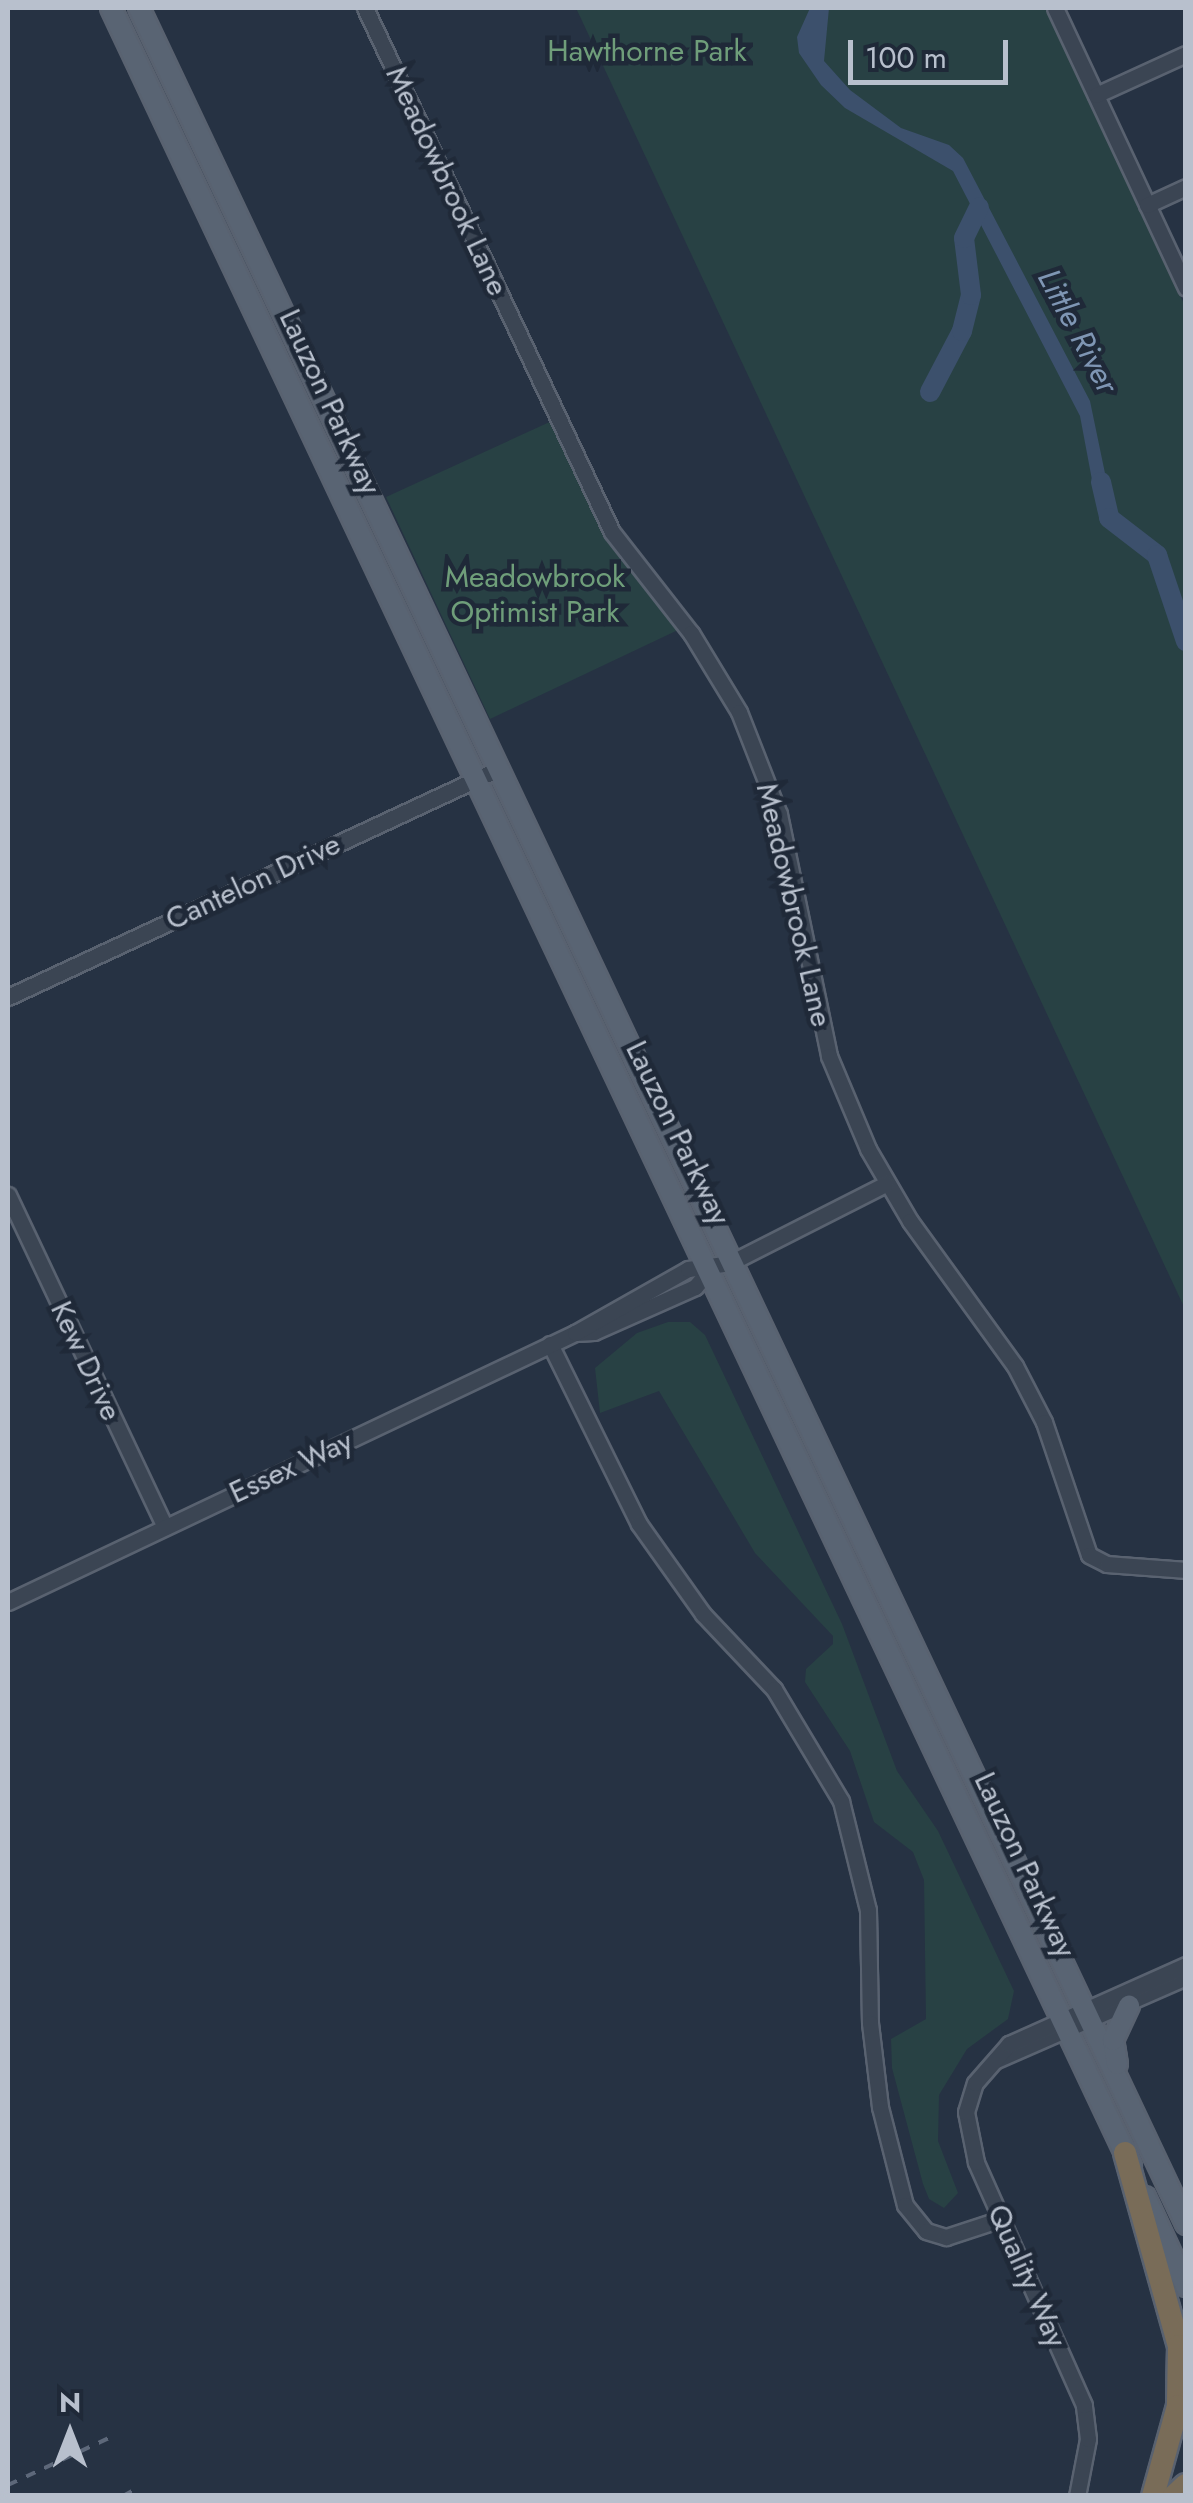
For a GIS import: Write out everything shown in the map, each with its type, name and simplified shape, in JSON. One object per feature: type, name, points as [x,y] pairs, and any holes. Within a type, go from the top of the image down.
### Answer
[{"type":"highway","points":[[1125,2153],[1179,2346],[1178,2406],[1153,2496]]},
{"type":"highway","points":[[1174,2496],[1186,2485]]},
{"type":"main road","name":"Lauzon Parkway","points":[[111,8],[474,779],[720,1267],[1186,2224]]},
{"type":"main road","name":"Lauzon Parkway","points":[[139,8],[498,769],[720,1267],[1186,2286]]},
{"type":"main road","points":[[1120,2086],[1113,2040],[1128,2004]]},
{"type":"street","name":"Meadowbrook Lane","points":[[366,8],[606,520],[635,569],[691,633],[739,712],[779,814],[829,1056],[886,1184],[1015,1366],[1044,1422],[1089,1554],[1106,1564],[1186,1570]]},
{"type":"street","points":[[1055,8],[1186,288]]},
{"type":"street","points":[[1096,95],[1186,54]]},
{"type":"street","points":[[1147,204],[1186,187]]},
{"type":"street","name":"Cantelon Drive","points":[[8,996],[498,769]]},
{"type":"street","name":"Essex Way","points":[[8,1602],[575,1333],[688,1269],[720,1267],[886,1184]]},
{"type":"street","name":"Kew Drive","points":[[8,1195],[165,1527]]},
{"type":"street","points":[[550,1344],[638,1524],[703,1614],[774,1688],[841,1801],[868,1910],[870,2023],[880,2107],[905,2205],[926,2231],[946,2237],[1001,2219]]},
{"type":"street","points":[[1088,2016],[1186,1966]]},
{"type":"street","points":[[1088,2016],[1128,2004],[1186,1977]]},
{"type":"street","name":"Quality Way","points":[[1077,2496],[1088,2438],[1084,2404],[967,2136],[966,2112],[975,2083],[1009,2044],[1088,2016]]},
{"type":"green space","name":"Hawthorne Park","points":[[576,8],[1048,8],[1185,306],[1185,1309]]},
{"type":"green space","name":"Meadowbrook Optimist Park","points":[[554,420],[608,534],[678,630],[490,719],[386,497]]},
{"type":"green space","points":[[668,1322],[690,1322],[705,1335],[842,1624],[897,1771],[938,1831],[1014,1991],[1008,2019],[967,2049],[939,2095],[938,2141],[958,2193],[944,2208],[929,2199],[923,2184],[892,2068],[891,2039],[926,2019],[924,1880],[913,1852],[874,1822],[850,1751],[805,1682],[806,1669],[833,1644],[833,1636],[755,1553],[659,1391],[600,1413],[595,1368],[637,1333]]},
{"type":"water","points":[[810,8],[829,8],[824,61],[850,90],[901,128],[949,145],[963,158],[1090,401],[1112,507],[1098,512],[1080,416],[953,171],[845,108],[821,85],[799,53],[797,37]]},
{"type":"waterway","name":"Little River","points":[[930,392],[962,331],[971,295],[964,238],[979,207]]},
{"type":"waterway","name":"Little River","points":[[1101,482],[1109,518],[1157,555],[1186,641]]},
{"type":"railway","points":[[8,2485],[109,2438]]},
{"type":"railway","points":[[123,2496],[134,2490]]}]
